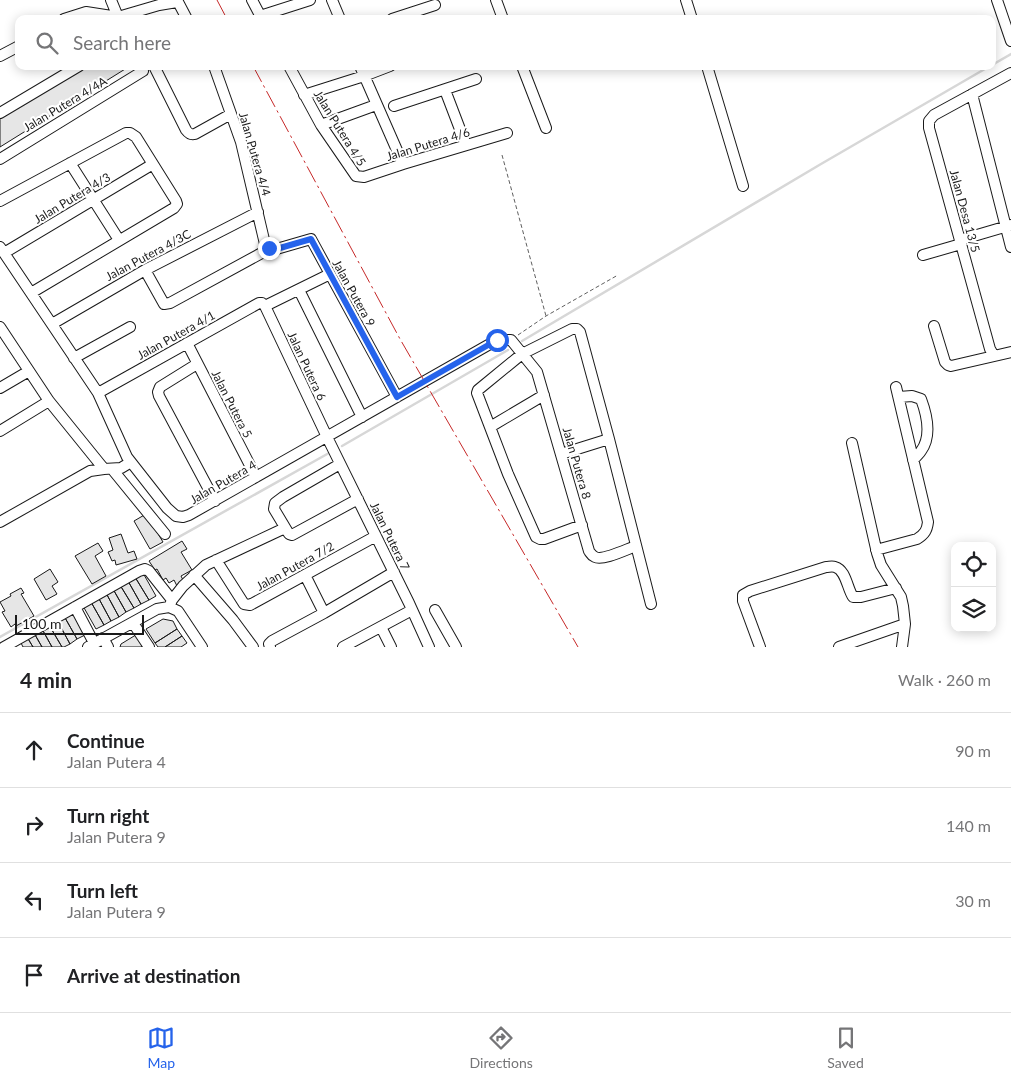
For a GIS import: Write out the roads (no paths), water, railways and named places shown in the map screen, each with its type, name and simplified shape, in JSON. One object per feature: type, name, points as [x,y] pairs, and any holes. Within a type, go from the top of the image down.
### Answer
[{"type":"street","points":[[110,0],[123,15]]},
{"type":"street","points":[[252,0],[260,15]]},
{"type":"street","points":[[269,15],[310,0]]},
{"type":"street","points":[[332,0],[338,15]]},
{"type":"street","points":[[496,0],[502,15]]},
{"type":"street","points":[[686,0],[691,15]]},
{"type":"street","points":[[997,0],[1011,41]]},
{"type":"street","points":[[130,15],[158,5],[177,1],[185,15]]},
{"type":"street","points":[[404,15],[434,5]]},
{"type":"street","points":[[77,15],[86,12],[109,15]]},
{"type":"street","points":[[0,56],[15,48]]},
{"type":"street","points":[[0,113],[72,70]]},
{"type":"street","points":[[156,70],[189,134],[196,134],[231,114]]},
{"type":"street","name":"Jalan Putera 4/4","points":[[215,70],[241,142],[265,244],[269,248]]},
{"type":"street","name":"Jalan Putera 4/5","points":[[291,70],[321,125],[356,176]]},
{"type":"street","points":[[524,70],[546,128]]},
{"type":"street","points":[[708,70],[743,186]]},
{"type":"street","name":"Jalan Putera 4/4A","points":[[0,159],[143,71]]},
{"type":"street","points":[[304,95],[362,71],[403,164]]},
{"type":"street","points":[[1011,72],[972,94],[1008,226],[1011,247]]},
{"type":"street","points":[[394,106],[476,79]]},
{"type":"street","points":[[444,90],[466,145]]},
{"type":"street","name":"Jalan Desa 13/5","points":[[972,94],[934,115],[929,121],[929,128],[990,350],[994,356]]},
{"type":"street","points":[[321,125],[376,104]]},
{"type":"street","points":[[0,200],[126,132],[136,137],[176,201],[177,204],[174,208],[31,293]]},
{"type":"street","name":"Jalan Putera 4/6","points":[[356,176],[364,177],[508,133]]},
{"type":"street","points":[[70,163],[119,240]]},
{"type":"street","name":"Jalan Putera 4/3","points":[[2,250],[153,164]]},
{"type":"street","name":"Jalan Putera 4/3C","points":[[52,324],[145,270],[258,212]]},
{"type":"street","points":[[922,255],[1008,226]]},
{"type":"street","name":"Jalan Putera 9","points":[[269,248],[273,250],[311,239],[397,397]]},
{"type":"street","points":[[145,270],[164,304],[170,303],[269,248]]},
{"type":"street","name":"Jalan Putera 4","points":[[2,250],[98,393],[127,457],[167,508],[176,516],[189,516],[497,340],[511,340]]},
{"type":"street","points":[[265,306],[330,274]]},
{"type":"street","points":[[299,290],[362,417]]},
{"type":"street","name":"Jalan Putera 4/1","points":[[98,393],[259,303],[265,306]]},
{"type":"street","name":"Jalan Putera 6","points":[[265,306],[327,437]]},
{"type":"street","points":[[934,326],[945,362],[948,365],[951,366],[1011,352]]},
{"type":"street","points":[[74,358],[130,327]]},
{"type":"street","points":[[582,525],[544,539],[536,537],[508,474],[477,393],[478,390],[522,354],[572,329],[577,329],[580,332],[651,604]]},
{"type":"street","points":[[2,333],[49,401],[165,534]]},
{"type":"street","name":"Jalan Putera 8","points":[[511,340],[537,372],[592,556],[604,558],[636,546]]},
{"type":"street","name":"Jalan Putera 5","points":[[186,343],[256,477]]},
{"type":"street","points":[[197,364],[160,388],[158,392],[215,501]]},
{"type":"street","points":[[0,388],[29,371]]},
{"type":"street","points":[[876,550],[918,539],[927,530],[928,522],[913,460],[897,392],[918,397],[921,399],[924,407],[928,436],[922,450],[913,460]]},
{"type":"street","points":[[490,426],[544,396]]},
{"type":"street","points":[[0,431],[49,401]]},
{"type":"street","name":"Jalan Putera 7","points":[[327,437],[394,572],[428,647]]},
{"type":"street","points":[[561,454],[609,439]]},
{"type":"street","points":[[852,443],[876,550],[881,565],[901,597],[905,624],[902,647]]},
{"type":"street","points":[[0,522],[90,471],[121,468],[131,462]]},
{"type":"street","points":[[340,464],[283,497],[275,504],[274,509],[292,536],[358,499]]},
{"type":"street","points":[[75,608],[98,644],[133,622],[170,604],[183,586],[206,565],[285,528]]},
{"type":"street","name":"Jalan Putera 7/2","points":[[216,560],[244,604],[247,605],[376,536]]},
{"type":"street","points":[[760,647],[743,601],[743,595],[750,591],[826,567],[835,567],[840,570],[853,596],[861,597],[896,588]]},
{"type":"street","points":[[4,647],[145,569],[149,570],[170,604],[178,611],[202,647]]},
{"type":"street","points":[[270,647],[269,644],[272,642],[324,614],[394,572]]},
{"type":"street","points":[[194,575],[233,620],[253,647]]},
{"type":"street","points":[[305,575],[324,614]]},
{"type":"street","points":[[346,646],[412,610]]},
{"type":"street","points":[[436,610],[456,647]]},
{"type":"street","points":[[133,622],[149,647]]},
{"type":"street","points":[[839,647],[905,624]]},
{"type":"street","points":[[381,627],[391,647]]},
{"type":"waterway","points":[[996,63],[1011,54]]},
{"type":"waterway","points":[[522,341],[983,70]]},
{"type":"waterway","points":[[342,446],[508,350]]},
{"type":"waterway","points":[[0,637],[329,453]]}]
